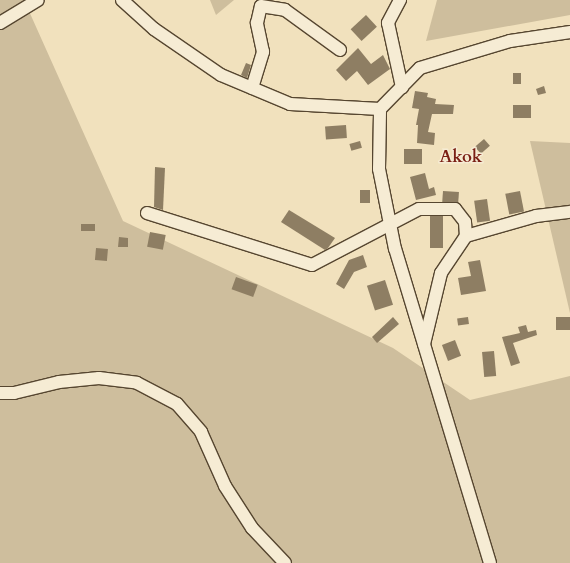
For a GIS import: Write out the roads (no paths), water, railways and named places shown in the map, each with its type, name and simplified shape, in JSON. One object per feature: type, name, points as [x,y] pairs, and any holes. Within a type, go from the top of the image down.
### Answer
[{"type":"street","points":[[0,23],[38,0]]},
{"type":"street","points":[[122,0],[154,29],[221,75],[290,104],[380,109]]},
{"type":"street","points":[[400,0],[388,23],[402,86]]},
{"type":"street","points":[[252,88],[263,52],[257,23],[261,6],[285,10],[340,50]]},
{"type":"street","points":[[490,563],[424,345],[390,225],[379,169],[380,109],[420,68],[510,41],[570,32]]},
{"type":"street","points":[[147,213],[312,265],[419,209],[455,209],[465,222],[466,236],[441,273],[424,345]]},
{"type":"street","points":[[466,236],[536,216],[570,212]]},
{"type":"street","points":[[0,393],[14,393],[59,382],[99,378],[137,383],[177,404],[201,432],[225,486],[252,528],[285,563]]},
{"type":"district","name":"Akok","points":[[461,157]]}]
